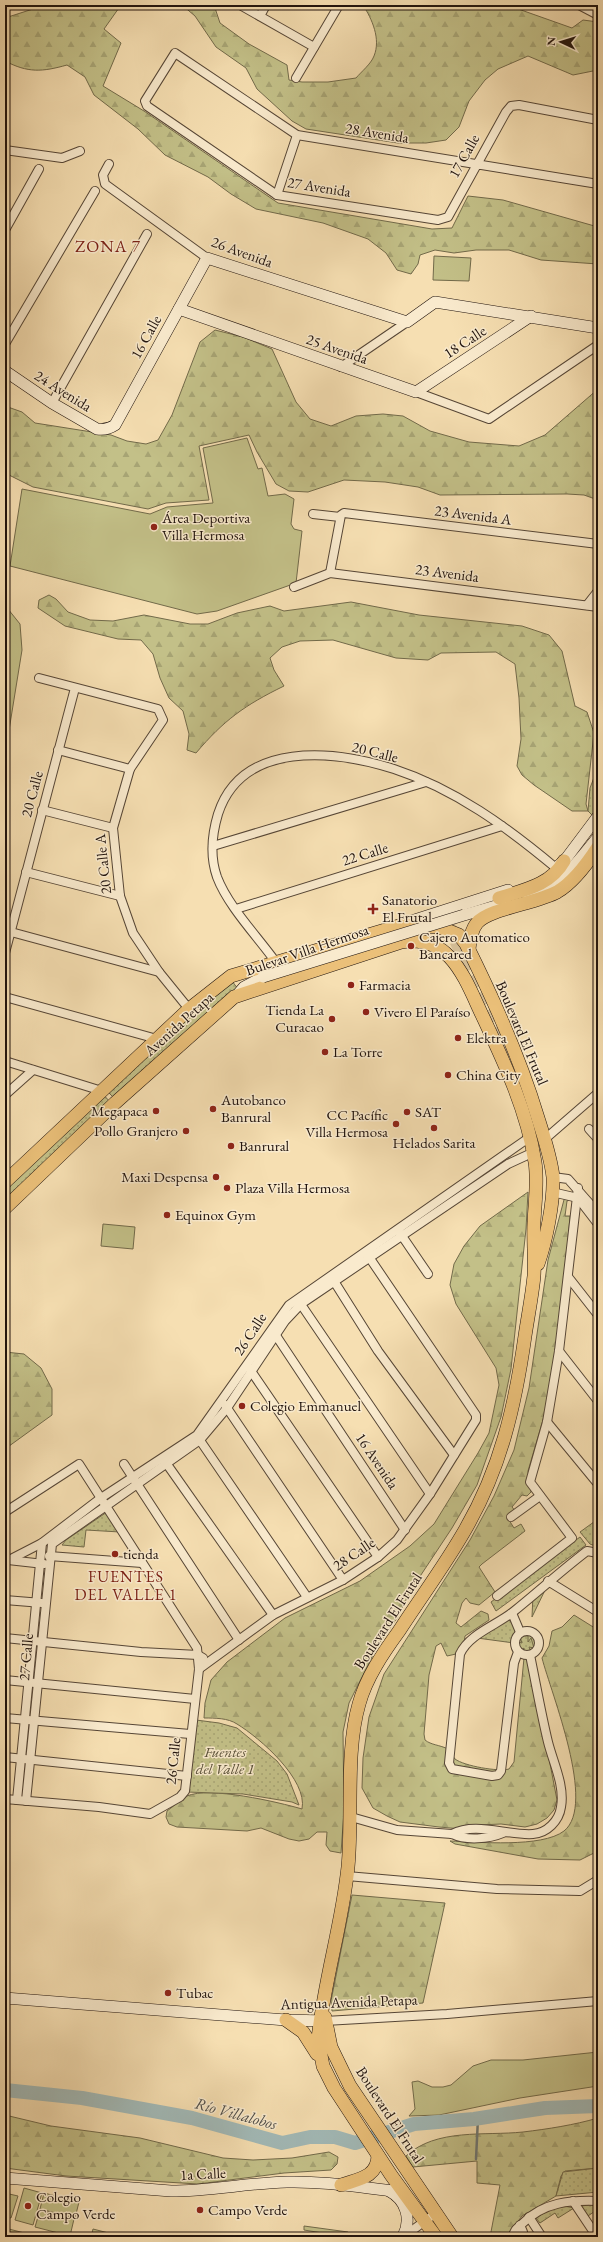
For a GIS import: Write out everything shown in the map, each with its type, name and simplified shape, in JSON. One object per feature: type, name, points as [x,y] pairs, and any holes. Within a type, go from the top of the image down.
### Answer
[{"type":"main road","name":"16 Calle","points":[[108,429],[115,425],[207,258]]},
{"type":"main road","name":"26 Avenida","points":[[207,258],[407,322]]},
{"type":"main road","points":[[407,322],[435,302],[531,316],[598,328]]},
{"type":"main road","name":"25 Avenida","points":[[179,309],[416,392]]},
{"type":"main road","name":"18 Calle","points":[[416,392],[531,316]]},
{"type":"main road","name":"24 Avenida","points":[[5,371],[52,403],[97,429],[108,429]]},
{"type":"main road","points":[[402,924],[538,880],[560,864],[598,816]]},
{"type":"main road","name":"Bulevar Villa Hermosa","points":[[238,994],[244,987],[263,977],[540,892],[566,875],[598,837]]},
{"type":"main road","points":[[469,949],[471,934],[478,921],[492,914],[541,900],[555,893],[577,874],[598,847]]},
{"type":"main road","points":[[499,898],[547,880],[559,870],[560,864]]},
{"type":"main road","points":[[402,924],[439,927],[459,935]]},
{"type":"main road","name":"Avenida Petapa","points":[[5,1182],[189,1009],[231,976],[275,961],[402,924]]},
{"type":"main road","points":[[416,924],[420,932],[418,941]]},
{"type":"main road","points":[[445,952],[447,937],[453,934],[459,935]]},
{"type":"main road","name":"Boulevard El Frutal","points":[[459,935],[469,949],[524,1072],[545,1139],[552,1177],[552,1192],[542,1253],[534,1275]]},
{"type":"main road","name":"Boulevard El Frutal","points":[[403,2192],[349,2112],[325,2072],[319,2047],[323,2021],[324,2000],[347,1876],[351,1816],[353,1737],[359,1703],[372,1673],[464,1533],[496,1466],[511,1416],[519,1378],[534,1275],[536,1167],[534,1152],[521,1105],[475,1000],[456,964],[445,952],[432,944],[418,941]]},
{"type":"main road","name":"Avenida Petapa","points":[[5,1208],[115,1103],[219,1009],[238,994],[249,993],[316,969],[401,942],[418,941]]},
{"type":"main road","points":[[515,1069],[521,1105]]},
{"type":"main road","points":[[102,1091],[115,1103]]},
{"type":"main road","points":[[536,1167],[541,1170],[545,1188],[552,1192]]},
{"type":"main road","name":"Antigua Avenida Petapa","points":[[5,1998],[286,2020],[323,2021]]},
{"type":"main road","points":[[286,2020],[300,2028],[311,2041],[325,2072]]},
{"type":"main road","name":"Boulevard El Frutal","points":[[323,2021],[334,2054],[363,2106],[452,2237]]},
{"type":"main road","points":[[341,2185],[371,2173],[377,2164],[378,2156]]},
{"type":"main road","name":"1a Calle","points":[[5,2178],[171,2191],[198,2191],[285,2182],[341,2185],[403,2192]]},
{"type":"main road","points":[[403,2192],[410,2187],[413,2179]]},
{"type":"main road","points":[[388,2190],[399,2198],[406,2211],[407,2226],[402,2237]]},
{"type":"main road","points":[[403,2192],[413,2192],[421,2204],[434,2210]]},
{"type":"main road","points":[[403,2192],[424,2221],[432,2236]]},
{"type":"street","points":[[240,5],[314,47]]},
{"type":"street","points":[[260,16],[266,5]]},
{"type":"street","points":[[296,78],[339,5]]},
{"type":"street","points":[[579,5],[598,15]]},
{"type":"street","name":"27 Avenida","points":[[175,53],[145,101],[145,104],[277,195],[438,220],[443,219]]},
{"type":"street","name":"28 Avenida","points":[[175,53],[296,134],[598,184]]},
{"type":"street","name":"17 Calle","points":[[443,219],[448,216],[511,106],[519,105],[598,120]]},
{"type":"street","points":[[277,195],[296,134]]},
{"type":"street","points":[[5,150],[62,158],[80,151]]},
{"type":"street","name":"26 Avenida","points":[[109,164],[103,175],[105,184],[207,258]]},
{"type":"street","points":[[5,230],[39,169]]},
{"type":"street","points":[[5,344],[95,191]]},
{"type":"street","points":[[52,403],[147,234]]},
{"type":"street","points":[[341,367],[407,322]]},
{"type":"street","name":"25 Avenida","points":[[416,392],[484,419],[490,418],[598,345]]},
{"type":"street","name":"23 Avenida A","points":[[313,514],[342,515],[598,544]]},
{"type":"street","points":[[330,573],[342,515]]},
{"type":"street","name":"23 Avenida","points":[[294,587],[330,573],[598,607]]},
{"type":"street","points":[[587,605],[598,591]]},
{"type":"street","points":[[39,678],[75,688]]},
{"type":"street","name":"20 Calle A","points":[[75,688],[158,709],[163,720],[130,769],[113,828],[120,896],[133,932],[159,972],[189,1009]]},
{"type":"street","name":"20 Calle","points":[[5,953],[75,688]]},
{"type":"street","points":[[58,750],[130,769]]},
{"type":"street","name":"20 Calle","points":[[275,961],[225,893],[217,876],[213,846],[215,824],[222,804],[232,785],[245,774],[273,760],[307,755],[334,757],[394,769],[426,782],[469,803],[560,864]]},
{"type":"street","points":[[213,846],[426,782]]},
{"type":"street","points":[[42,810],[113,828]]},
{"type":"street","name":"22 Calle","points":[[236,909],[502,826]]},
{"type":"street","points":[[26,872],[120,896]]},
{"type":"street","points":[[11,932],[159,972]]},
{"type":"street","points":[[5,997],[157,1039]]},
{"type":"street","points":[[5,1061],[102,1091]]},
{"type":"street","points":[[5,1095],[33,1070]]},
{"type":"street","points":[[545,1139],[598,1093]]},
{"type":"street","points":[[589,1129],[598,1139]]},
{"type":"street","name":"26 Calle","points":[[400,1234],[530,1137]]},
{"type":"street","name":"26 Calle","points":[[7,1560],[42,1543],[198,1438],[224,1405],[273,1332],[292,1312],[299,1301],[508,1164],[534,1152]]},
{"type":"street","points":[[552,1177],[568,1179],[578,1188],[598,1213]]},
{"type":"street","points":[[497,1596],[572,1539],[572,1536],[540,1496],[530,1480],[547,1422],[559,1351],[569,1278],[578,1188]]},
{"type":"street","points":[[552,1192],[578,1198],[598,1224]]},
{"type":"street","points":[[400,1234],[428,1274]]},
{"type":"street","name":"28 Calle","points":[[199,1670],[273,1615],[343,1580],[378,1557],[406,1530],[476,1420],[476,1414],[367,1255]]},
{"type":"street","points":[[333,1278],[378,1351],[454,1455]]},
{"type":"street","points":[[569,1278],[598,1315]]},
{"type":"street","points":[[299,1301],[430,1494]]},
{"type":"street","name":"16 Avenida","points":[[273,1332],[406,1530]]},
{"type":"street","points":[[559,1351],[598,1401]]},
{"type":"street","points":[[249,1368],[378,1557]]},
{"type":"street","points":[[224,1405],[343,1580]]},
{"type":"street","points":[[547,1422],[598,1484]]},
{"type":"street","points":[[198,1438],[307,1597]]},
{"type":"street","points":[[164,1461],[273,1615]]},
{"type":"street","name":"26 Calle","points":[[5,1512],[78,1464],[197,1648],[199,1670],[190,1734],[187,1776],[182,1796],[152,1813],[5,1799]]},
{"type":"street","points":[[124,1464],[239,1640]]},
{"type":"street","points":[[511,1517],[540,1496]]},
{"type":"street","name":"26 Calle","points":[[54,1542],[103,1502]]},
{"type":"street","name":"27 Calle","points":[[40,1603],[54,1542]]},
{"type":"street","name":"27 Calle","points":[[26,1801],[38,1682],[37,1641],[40,1603],[39,1563],[42,1543]]},
{"type":"street","points":[[520,1632],[514,1642],[518,1652],[514,1663],[501,1771],[498,1775],[492,1776],[452,1769],[449,1763],[460,1654],[462,1649],[483,1632],[512,1613],[548,1581],[587,1550],[598,1553]]},
{"type":"street","points":[[7,1560],[39,1563],[49,1560],[142,1563]]},
{"type":"street","points":[[548,1581],[598,1612]]},
{"type":"street","points":[[5,1600],[40,1603]]},
{"type":"street","points":[[512,1613],[520,1632]]},
{"type":"street","points":[[518,1652],[530,1655],[536,1651],[539,1640],[532,1631],[520,1632]]},
{"type":"street","points":[[5,1638],[141,1652],[198,1655],[208,1662]]},
{"type":"street","name":"27 Calle","points":[[17,1800],[29,1682],[37,1641]]},
{"type":"street","points":[[351,1816],[397,1830],[452,1834],[459,1830],[494,1830],[503,1833],[533,1834],[545,1830],[556,1821],[562,1806],[561,1789],[548,1741],[530,1655]]},
{"type":"street","points":[[5,1680],[38,1682],[195,1699]]},
{"type":"street","points":[[5,1718],[190,1734]]},
{"type":"street","points":[[5,1757],[187,1776]]},
{"type":"street","points":[[347,1876],[497,1889],[580,1891],[598,1880]]},
{"type":"street","name":"Antigua Avenida Petapa","points":[[323,2021],[448,2014],[598,2002]]},
{"type":"street","points":[[513,2237],[514,2230],[529,2217],[553,2204],[573,2201],[598,2201]]},
{"type":"street","points":[[573,2201],[597,2237]]},
{"type":"street","points":[[402,2237],[424,2221],[434,2210]]},
{"type":"street","points":[[529,2217],[542,2237]]},
{"type":"street","points":[[432,2236],[445,2225]]},
{"type":"street","points":[[520,2225],[523,2232],[522,2237]]},
{"type":"green space","points":[[35,5],[121,5],[104,29],[121,43],[103,86],[144,111],[278,203],[432,229],[452,228],[468,196],[503,200],[598,227],[598,264],[541,260],[509,250],[476,250],[454,253],[435,250],[420,255],[418,264],[411,274],[397,270],[386,253],[368,239],[323,223],[256,209],[231,194],[208,177],[165,155],[138,129],[94,95],[85,77],[67,65],[50,69],[35,70],[21,68],[5,61],[5,18],[36,8]]},
{"type":"green space","points":[[182,5],[214,5],[220,23],[249,44],[287,65],[289,80],[302,82],[328,82],[356,78],[371,62],[376,50],[376,36],[374,29],[370,16],[363,5],[507,5],[572,28],[583,20],[598,22],[598,70],[573,75],[528,56],[498,69],[485,80],[469,101],[459,127],[446,140],[426,143],[398,143],[306,129],[292,121],[257,89],[246,68],[216,47],[195,16]]},
{"type":"green space","points":[[434,256],[471,258],[469,281],[433,280]]},
{"type":"green space","points":[[215,330],[243,337],[272,349],[296,402],[310,419],[331,426],[356,416],[383,414],[403,416],[430,431],[469,442],[519,446],[545,435],[598,389],[598,500],[584,495],[567,494],[440,495],[418,487],[385,482],[344,480],[308,492],[289,491],[276,484],[249,435],[199,446],[209,500],[166,503],[148,509],[33,487],[5,473],[5,406],[22,412],[35,423],[111,435],[127,441],[146,444],[158,440],[172,415],[200,342]]},
{"type":"green space","name":"Área Deportiva Villa Hermosa","points":[[247,438],[258,469],[262,468],[268,496],[285,494],[294,499],[291,524],[294,529],[302,531],[296,583],[217,611],[197,614],[10,566],[22,489],[150,514],[167,507],[213,503],[203,448]]},
{"type":"green space","points":[[49,595],[56,599],[68,612],[90,620],[113,621],[144,615],[190,624],[208,624],[237,613],[270,606],[284,611],[351,602],[419,615],[522,626],[549,635],[562,651],[575,706],[587,712],[594,733],[586,804],[588,811],[572,811],[522,775],[517,766],[521,739],[519,698],[515,664],[496,652],[441,653],[428,660],[396,658],[333,640],[300,641],[282,647],[270,658],[274,670],[284,686],[236,714],[216,731],[196,753],[187,750],[189,734],[183,711],[169,698],[160,678],[153,654],[141,640],[118,639],[65,626],[38,608],[39,600]]},
{"type":"green space","points":[[8,609],[20,624],[22,650],[5,755],[5,613]]},
{"type":"green space","points":[[598,767],[598,808],[592,815],[588,811],[590,788]]},
{"type":"green space","points":[[232,981],[238,989],[114,1098],[106,1090],[160,1037]]},
{"type":"green space","points":[[102,1093],[110,1102],[5,1202],[5,1187]]},
{"type":"green space","points":[[528,1192],[526,1229],[511,1369],[501,1417],[477,1485],[452,1528],[411,1590],[397,1618],[378,1645],[349,1703],[343,1732],[344,1811],[341,1853],[330,1851],[326,1845],[327,1832],[317,1832],[309,1839],[299,1841],[289,1839],[261,1828],[247,1831],[177,1827],[169,1824],[166,1817],[167,1811],[187,1796],[197,1793],[244,1796],[302,1809],[302,1798],[298,1785],[290,1773],[269,1749],[247,1730],[233,1722],[221,1719],[204,1718],[205,1703],[211,1680],[227,1662],[285,1618],[360,1581],[410,1546],[434,1524],[489,1433],[499,1385],[496,1368],[456,1304],[450,1285],[454,1264],[464,1246],[480,1226]]},
{"type":"green space","points":[[565,1196],[571,1199],[567,1201],[565,1216],[570,1216],[564,1292],[547,1406],[528,1471],[531,1492],[527,1496],[522,1495],[512,1507],[517,1513],[509,1520],[514,1528],[521,1524],[525,1531],[479,1567],[495,1592],[479,1605],[470,1603],[466,1598],[462,1603],[456,1623],[461,1627],[481,1611],[488,1614],[489,1620],[465,1636],[463,1650],[456,1654],[447,1656],[441,1643],[436,1646],[429,1675],[424,1734],[425,1740],[448,1749],[459,1762],[490,1769],[509,1769],[514,1762],[524,1658],[530,1660],[557,1800],[554,1810],[547,1818],[537,1824],[525,1827],[501,1824],[479,1825],[462,1829],[400,1822],[373,1808],[362,1788],[363,1758],[369,1717],[384,1674],[470,1540],[494,1496],[514,1450],[529,1388],[548,1260]]},
{"type":"green space","points":[[103,1224],[135,1227],[133,1249],[101,1246]]},
{"type":"green space","points":[[5,1352],[24,1354],[41,1368],[52,1389],[52,1415],[5,1449]]},
{"type":"green space","points":[[107,1512],[120,1532],[86,1530],[84,1547],[62,1545],[66,1540]]},
{"type":"green space","points":[[598,1519],[598,1547],[590,1544],[580,1532]]},
{"type":"green space","points":[[580,1537],[586,1545],[496,1611],[491,1602]]},
{"type":"green space","points":[[548,1584],[532,1617],[533,1595]]},
{"type":"green space","points":[[574,1615],[598,1630],[598,1851],[580,1860],[538,1859],[455,1844],[450,1841],[509,1843],[541,1840],[564,1831],[573,1818],[576,1798],[574,1774],[569,1748],[542,1658],[549,1646],[552,1631],[562,1627]]},
{"type":"green space","points":[[508,1619],[516,1626],[514,1643],[477,1638]]},
{"type":"green space","points":[[526,1634],[534,1637],[537,1645],[534,1653],[526,1656],[518,1653],[515,1645],[518,1637]]},
{"type":"green space","points":[[528,1636],[528,1642],[531,1638],[534,1648],[529,1647],[531,1652],[524,1653],[524,1648],[520,1651],[518,1642],[522,1643],[520,1637]]},
{"type":"green space","name":"Fuentes del Valle 1","points":[[196,1720],[219,1723],[237,1728],[277,1761],[287,1774],[299,1805],[292,1802],[243,1794],[187,1792]]},
{"type":"green space","points":[[352,1895],[445,1903],[423,2003],[332,2011],[331,2001]]},
{"type":"green space","points":[[598,2052],[598,2086],[520,2098],[439,2115],[409,2116],[415,2109],[412,2082],[418,2081],[432,2087],[443,2087],[451,2085],[473,2066],[491,2060],[523,2060]]},
{"type":"green space","points":[[5,2115],[51,2126],[140,2138],[223,2158],[253,2160],[292,2158],[329,2152],[338,2157],[337,2164],[331,2170],[284,2173],[198,2184],[66,2176],[5,2168]]},
{"type":"green space","points":[[598,2118],[598,2168],[565,2171],[561,2176],[556,2196],[522,2216],[506,2237],[490,2237],[500,2185],[477,2183],[477,2161],[413,2167],[406,2156],[418,2147],[446,2137],[532,2131],[570,2125]]},
{"type":"green space","points":[[598,2168],[598,2192],[556,2196],[563,2172]]},
{"type":"green space","name":"Colegio Campo Verde","points":[[24,2188],[42,2193],[33,2225],[15,2220]]},
{"type":"green space","name":"Colegio Campo Verde","points":[[5,2193],[18,2196],[11,2218],[5,2217]]},
{"type":"green space","name":"Colegio Campo Verde","points":[[44,2193],[79,2202],[75,2218],[40,2209]]},
{"type":"green space","points":[[598,2204],[598,2209],[588,2216],[581,2206]]},
{"type":"green space","points":[[564,2206],[574,2208],[558,2218],[555,2213],[540,2223],[536,2218],[549,2210]]},
{"type":"green space","name":"Colegio Campo Verde","points":[[40,2210],[74,2219],[70,2236],[35,2227]]},
{"type":"green space","points":[[304,2226],[348,2232],[347,2237],[304,2230]]},
{"type":"green space","points":[[5,2228],[40,2237],[5,2237]]},
{"type":"green space","name":"Colegio Campo Verde","points":[[93,2229],[124,2237],[91,2237]]},
{"type":"waterway","name":"Río Villalobos","points":[[5,2090],[82,2098],[192,2118],[282,2143],[310,2137],[335,2137],[355,2143],[414,2124],[474,2119],[545,2108],[598,2106]]},
{"type":"waterway","points":[[476,2159],[478,2118]]},
{"type":"tunnel","points":[[448,924],[515,1069]]},
{"type":"place","name":"Área Deportiva Villa Hermosa","points":[[154,527]]},
{"type":"place","name":"Sanatorio El Frutal","points":[[373,909]]},
{"type":"place","name":"Cajero Automatico Bancared","points":[[411,946]]},
{"type":"place","name":"Farmacia","points":[[351,985]]},
{"type":"place","name":"Vivero El Paraíso","points":[[366,1012]]},
{"type":"place","name":"Tienda La Curacao","points":[[332,1019]]},
{"type":"place","name":"Elektra","points":[[458,1038]]},
{"type":"place","name":"La Torre","points":[[325,1052]]},
{"type":"place","name":"China City","points":[[448,1075]]},
{"type":"place","name":"Autobanco Banrural","points":[[213,1109]]},
{"type":"place","name":"Megapaca","points":[[156,1111]]},
{"type":"place","name":"SAT","points":[[407,1112]]},
{"type":"place","name":"CC Pacífic Villa Hermosa","points":[[396,1124]]},
{"type":"place","name":"Helados Sarita","points":[[434,1128]]},
{"type":"place","name":"Pollo Granjero","points":[[186,1131]]},
{"type":"place","name":"Banrural","points":[[231,1146]]},
{"type":"place","name":"Maxi Despensa","points":[[216,1177]]},
{"type":"place","name":"Plaza Villa Hermosa","points":[[227,1188]]},
{"type":"place","name":"Equinox Gym","points":[[167,1215]]},
{"type":"place","name":"Colegio Emmanuel","points":[[242,1406]]},
{"type":"place","name":"tienda","points":[[115,1554]]},
{"type":"place","name":"Tubac","points":[[168,1993]]},
{"type":"place","name":"Colegio Campo Verde","points":[[28,2206]]},
{"type":"place","name":"Campo Verde","points":[[200,2210]]},
{"type":"district","name":"ZONA 7","points":[[108,246]]},
{"type":"district","name":"FUENTES DEL VALLE 1","points":[[126,1585]]}]
